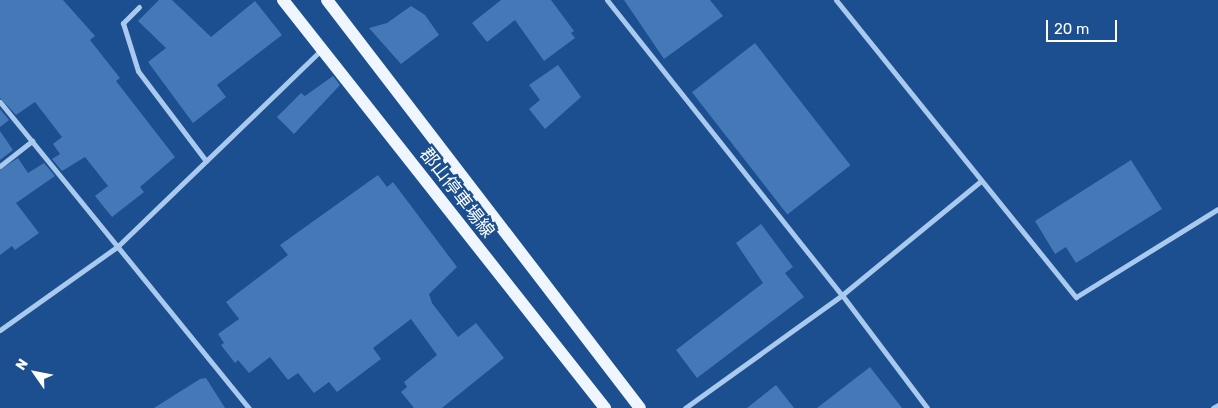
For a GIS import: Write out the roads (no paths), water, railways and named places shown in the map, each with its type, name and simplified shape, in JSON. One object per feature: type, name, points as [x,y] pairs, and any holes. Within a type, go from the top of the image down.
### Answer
[{"type":"main road","name":"郡山停車場線","points":[[283,0],[605,408]]},
{"type":"main road","name":"郡山停車場線","points":[[327,0],[640,408]]},
{"type":"street","points":[[606,0],[842,295],[927,408]]},
{"type":"street","points":[[836,0],[1076,296],[1218,209]]},
{"type":"street","points":[[138,7],[123,23],[138,71],[206,161]]},
{"type":"street","points":[[0,330],[117,247],[321,50]]},
{"type":"street","points":[[0,102],[249,408]]},
{"type":"street","points":[[0,166],[32,141]]},
{"type":"street","points":[[685,408],[842,295],[981,181]]},
{"type":"street","points":[[1213,408],[1218,405]]}]
